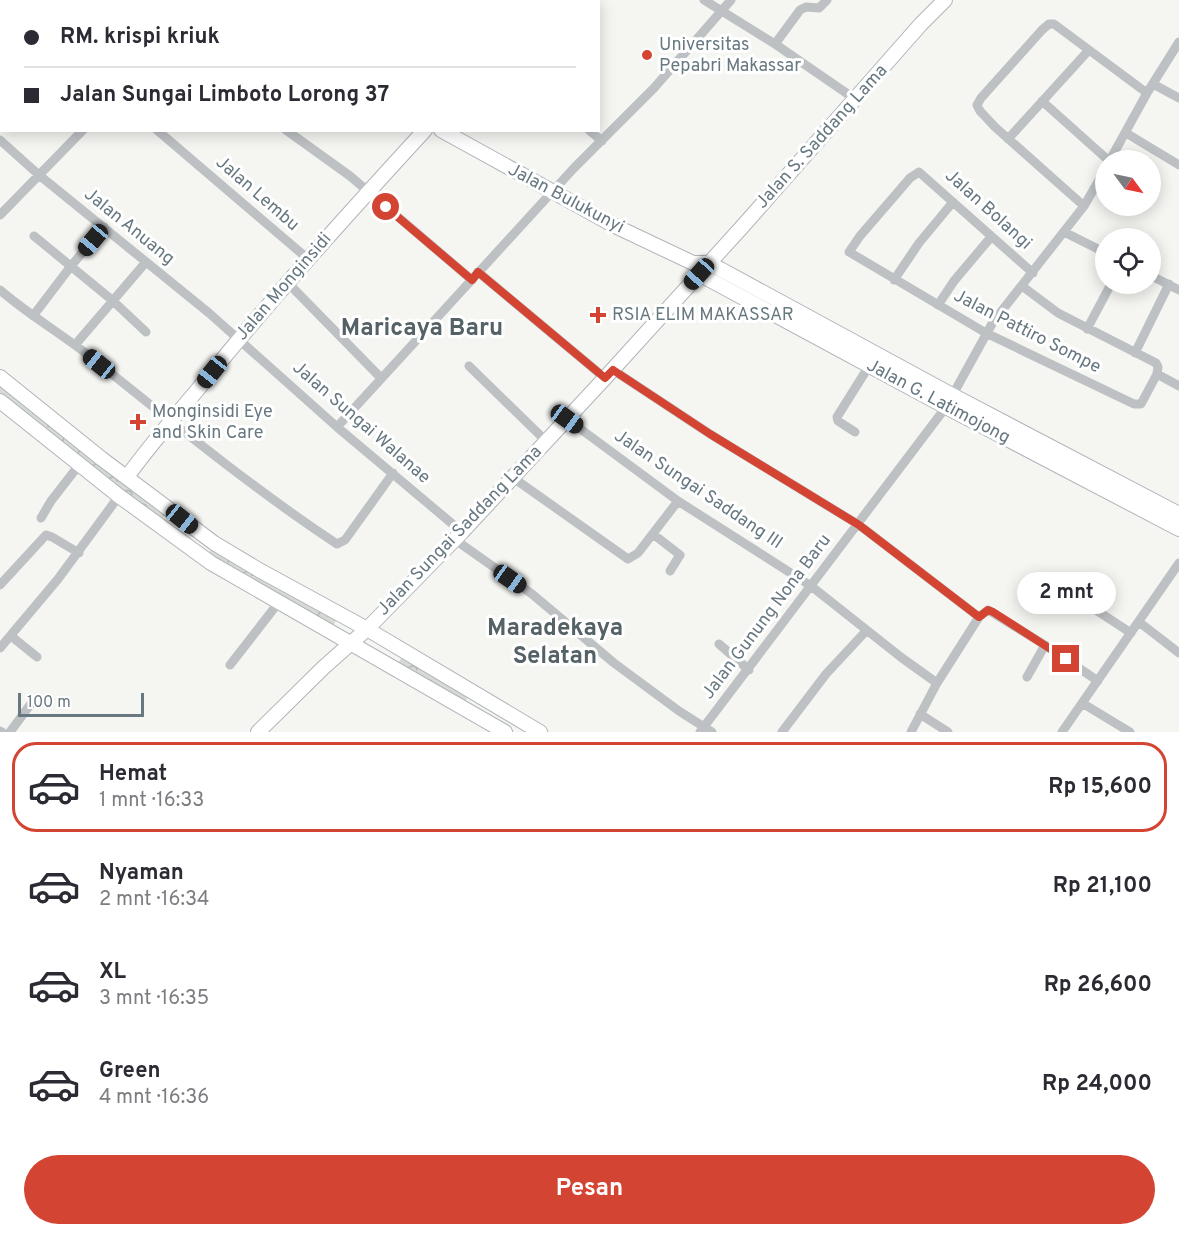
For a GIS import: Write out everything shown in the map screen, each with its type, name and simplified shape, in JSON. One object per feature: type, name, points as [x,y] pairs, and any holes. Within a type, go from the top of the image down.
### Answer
[{"type":"main road","name":"Jalan S. Saddang Lama","points":[[700,267],[749,220],[945,0]]},
{"type":"main road","name":"Jalan Monginsidi","points":[[127,477],[143,454],[287,282],[423,132]]},
{"type":"main road","name":"Jalan Bulukunyi","points":[[445,132],[552,193],[700,267]]},
{"type":"main road","name":"Jalan G. Latimojong","points":[[700,267],[869,366],[949,401],[1179,528]]},
{"type":"main road","name":"Jalan Sungai Saddang Lama","points":[[258,732],[367,629],[458,536],[609,374],[700,267]]},
{"type":"main road","points":[[700,267],[949,401],[1179,514]]},
{"type":"main road","points":[[0,377],[194,529],[259,570],[367,629],[540,732]]},
{"type":"main road","points":[[0,401],[119,496],[211,563],[503,732]]},
{"type":"main road","points":[[183,544],[194,529]]},
{"type":"main road","points":[[472,713],[480,698]]},
{"type":"main road","points":[[488,722],[496,706]]},
{"type":"street","points":[[704,0],[775,44],[855,99]]},
{"type":"street","points":[[337,427],[574,168],[654,88],[731,0]]},
{"type":"street","points":[[775,44],[800,10],[806,7],[819,8],[827,0]]},
{"type":"street","points":[[1084,206],[980,111],[977,105],[1004,71],[1049,24],[1059,26],[1088,51],[1150,89],[1179,98]]},
{"type":"street","points":[[1115,150],[1179,42]]},
{"type":"street","points":[[1008,139],[1088,51]]},
{"type":"street","points":[[1042,101],[1098,150]]},
{"type":"street","points":[[0,215],[81,132]]},
{"type":"street","name":"Jalan Lembu","points":[[159,132],[308,259]]},
{"type":"street","points":[[289,132],[351,176],[472,280]]},
{"type":"street","points":[[591,132],[602,141]]},
{"type":"street","points":[[1126,133],[1179,165]]},
{"type":"street","name":"Jalan Anuang","points":[[0,140],[39,175],[239,339]]},
{"type":"street","name":"Jalan Bolangi","points":[[849,252],[860,236],[919,172],[1033,273]]},
{"type":"street","name":"Jalan Gunung Nona Baru","points":[[705,730],[949,401],[999,313],[1033,273],[1084,206],[1095,187]]},
{"type":"street","points":[[894,280],[919,243],[953,202]]},
{"type":"street","points":[[33,316],[70,266],[104,227]]},
{"type":"street","points":[[1064,232],[1095,248]]},
{"type":"street","points":[[34,236],[112,300],[146,332]]},
{"type":"street","points":[[938,305],[960,273],[991,237]]},
{"type":"street","name":"Jalan Pattiro Sompe","points":[[849,252],[987,333],[1138,405],[1141,404],[1157,374]]},
{"type":"street","points":[[75,345],[146,262]]},
{"type":"street","points":[[478,272],[609,374],[859,525],[979,617]]},
{"type":"street","points":[[1161,281],[1179,290]]},
{"type":"street","points":[[287,282],[381,378]]},
{"type":"street","points":[[1135,353],[1169,285]]},
{"type":"street","points":[[1022,286],[1046,306],[1156,363],[1157,374],[1179,386]]},
{"type":"street","points":[[0,290],[262,490],[337,544],[345,540],[393,473]]},
{"type":"street","points":[[1087,329],[1106,294]]},
{"type":"street","name":"Jalan Sungai Walanae","points":[[239,339],[337,427],[393,473],[458,536],[532,594],[607,658],[705,730]]},
{"type":"street","points":[[469,366],[546,441]]},
{"type":"street","points":[[855,432],[838,421],[837,417],[869,366]]},
{"type":"street","name":"Jalan Sungai Saddang III","points":[[567,419],[678,501],[812,586],[866,631],[937,683]]},
{"type":"street","points":[[41,518],[51,501],[80,465]]},
{"type":"street","points":[[512,477],[628,559],[638,553],[678,501]]},
{"type":"street","points":[[0,648],[79,553],[119,496]]},
{"type":"street","points":[[653,534],[680,555],[670,571]]},
{"type":"street","points":[[0,585],[46,535],[79,553]]},
{"type":"street","points":[[1062,732],[1179,562]]},
{"type":"street","points":[[1076,597],[1131,633]]},
{"type":"street","points":[[230,665],[279,602]]},
{"type":"street","points":[[911,732],[937,683],[979,617],[988,610],[1098,681]]},
{"type":"street","points":[[1139,622],[1179,653]]},
{"type":"street","points":[[782,732],[826,674],[866,631]]},
{"type":"street","points":[[11,636],[37,657]]},
{"type":"street","points":[[719,644],[749,670]]},
{"type":"street","points":[[1027,677],[1045,645]]},
{"type":"street","points":[[1082,703],[1130,732]]},
{"type":"street","points":[[10,732],[30,705]]},
{"type":"street","points":[[920,714],[948,732]]},
{"type":"green space","points":[[0,379],[168,510],[160,522],[0,397]]},
{"type":"green space","points":[[214,545],[339,616],[332,627],[207,555]]},
{"type":"green space","points":[[405,653],[469,695],[464,704],[396,666]]},
{"type":"place","name":"Universitas Pepabri Makassar","points":[[647,55]]},
{"type":"place","name":"RSIA ELIM MAKASSAR","points":[[598,315]]},
{"type":"place","name":"Monginsidi Eye and Skin Care","points":[[138,422]]},
{"type":"district","name":"Maricaya Baru","points":[[422,329]]},
{"type":"district","name":"Maradekaya Selatan","points":[[555,643]]},
{"type":"route","points":[[386,207],[472,280],[478,272],[605,378],[613,370],[710,434],[859,525],[979,617],[988,610],[993,612],[1066,659]]}]
